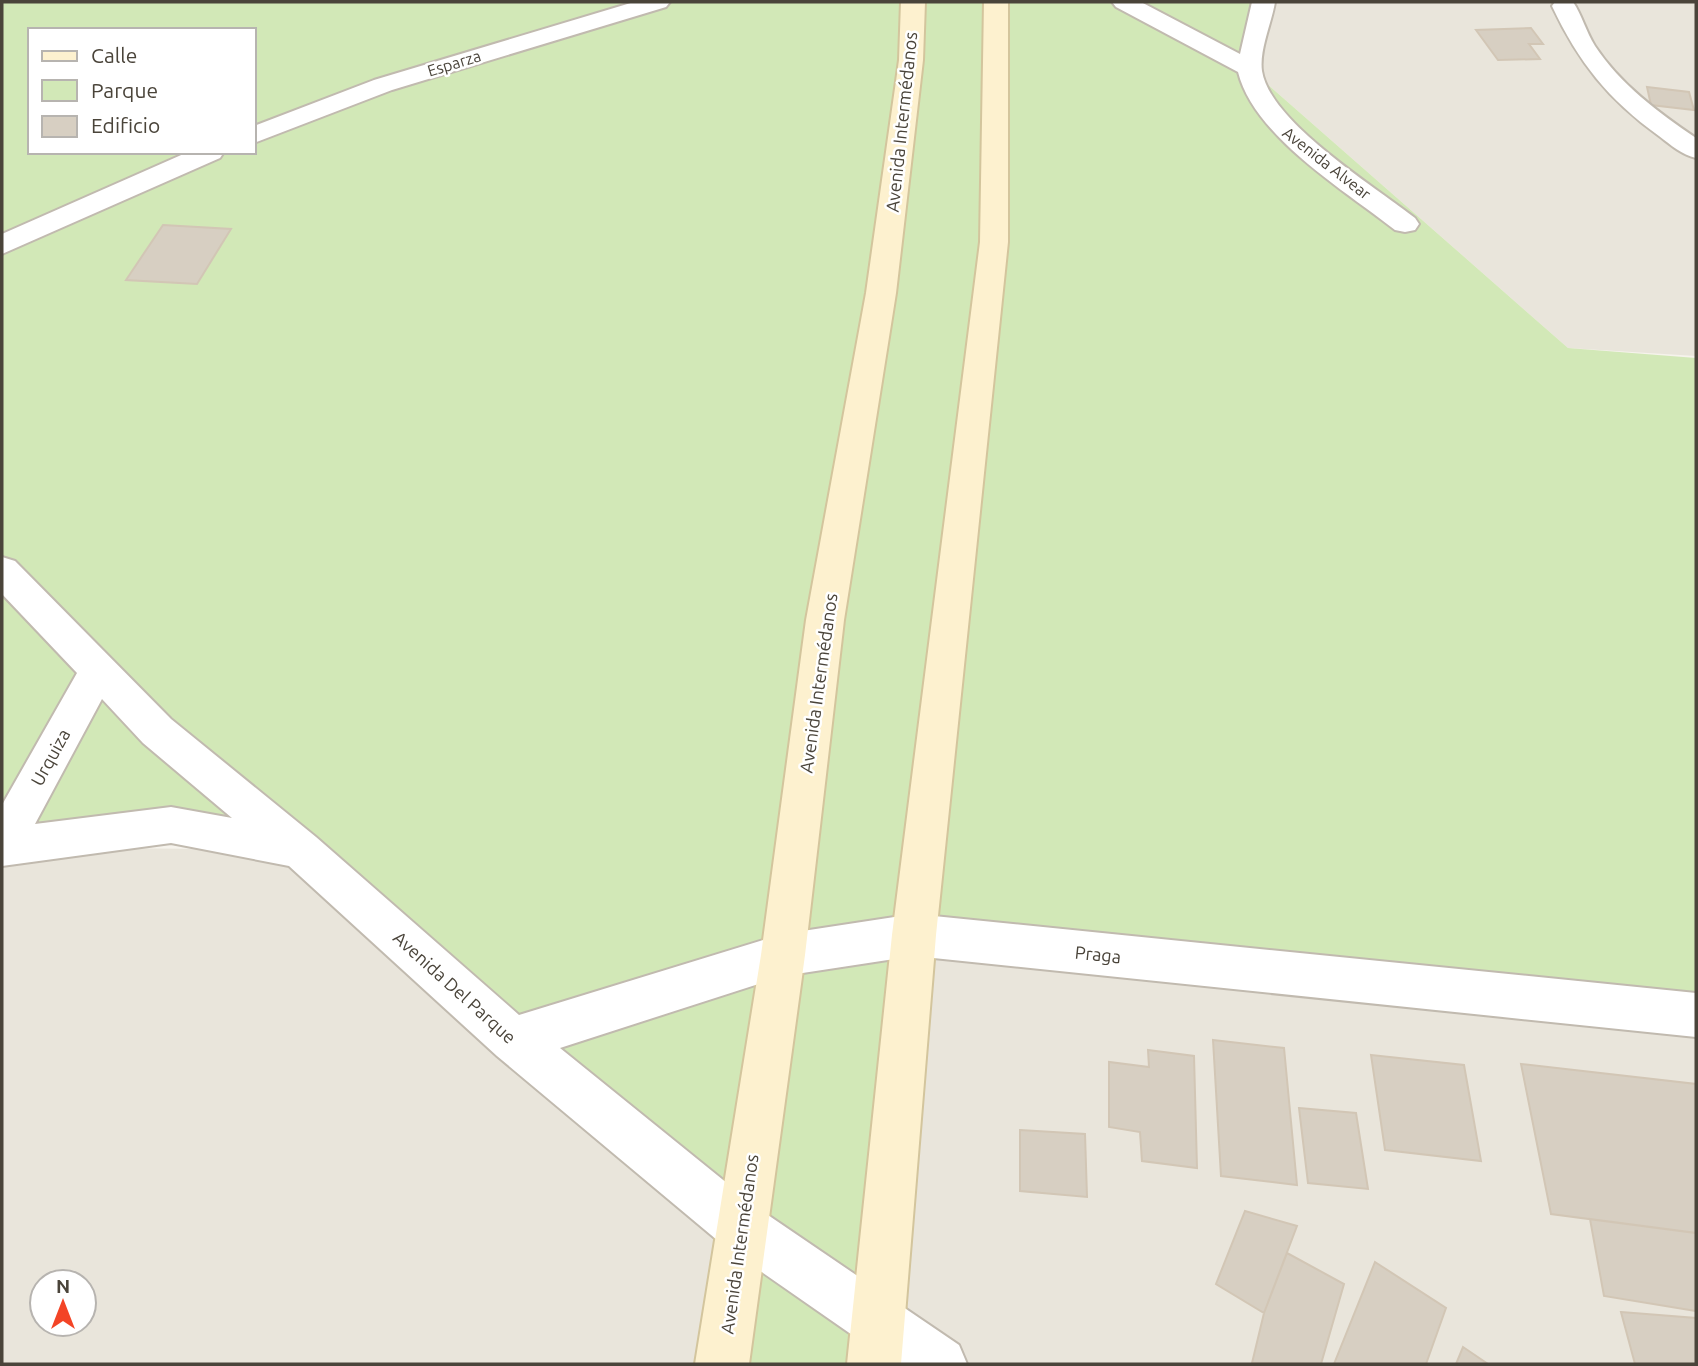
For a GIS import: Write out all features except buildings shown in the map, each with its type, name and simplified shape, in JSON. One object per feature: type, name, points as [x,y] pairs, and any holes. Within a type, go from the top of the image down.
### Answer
[{"type":"main road","name":"Avenida Intermédanos","points":[[722,1364],[783,955],[825,620],[881,293],[911,60],[913,2]]},
{"type":"main road","points":[[874,1364],[914,935],[994,242],[996,2]]},
{"type":"street","name":"Esparza","points":[[256,134],[383,85],[658,2]]},
{"type":"street","points":[[1125,2],[1249,68],[1264,2]]},
{"type":"street","points":[[1567,3],[1585,49],[1612,82],[1658,124],[1696,150]]},
{"type":"street","name":"Avenida Alvear","points":[[1249,68],[1255,90],[1281,127],[1405,224]]},
{"type":"street","points":[[2,245],[207,154]]},
{"type":"street","name":"Avenida Del Parque","points":[[2,571],[157,731],[301,849],[513,1040],[741,1227],[940,1364]]},
{"type":"street","name":"Urquiza","points":[[2,846],[98,670]]},
{"type":"street","points":[[2,846],[171,825],[301,849]]},
{"type":"street","name":"Praga","points":[[513,1040],[783,955],[914,935],[1696,1015]]},
{"type":"shaded area","points":[[1264,2],[1696,2],[1696,356],[1568,348],[1249,68]]},
{"type":"shaded area","points":[[2,847],[301,850],[741,1227],[723,1364],[2,1364]]},
{"type":"shaded area","points":[[914,935],[1696,1010],[1696,1364],[875,1364]]},
{"type":"green space","points":[[2,2],[653,2],[331,111],[668,2],[1264,2],[1249,68],[1568,348],[1696,358],[1696,1015],[914,935],[878,1319],[940,1364],[728,1364],[747,1224],[741,1227],[301,850],[107,832],[2,847],[2,255],[90,212],[2,253]]}]
